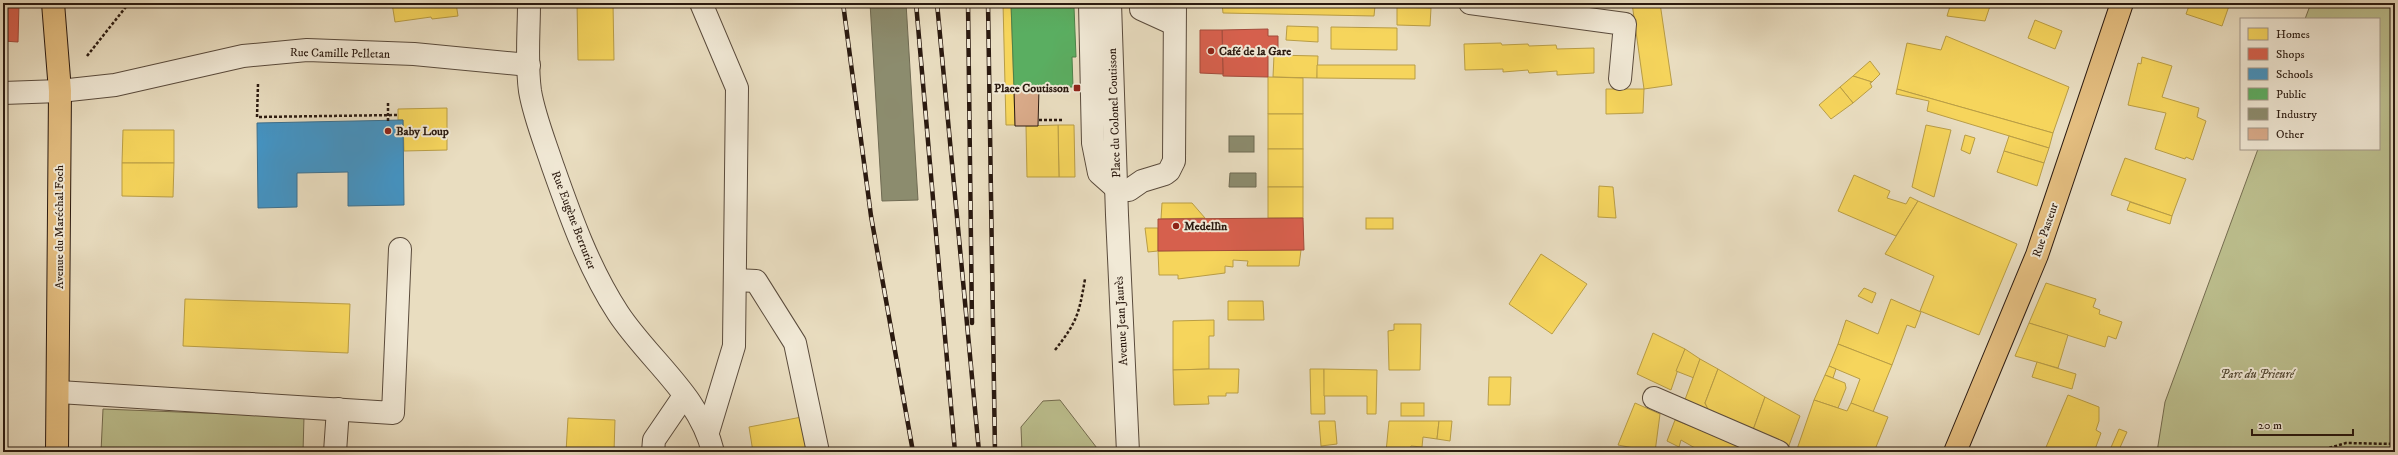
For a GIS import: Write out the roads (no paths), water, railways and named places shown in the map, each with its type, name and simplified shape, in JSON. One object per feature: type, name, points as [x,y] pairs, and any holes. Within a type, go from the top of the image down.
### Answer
[{"type":"main road","name":"Avenue du Maréchal Foch","points":[[53,3],[60,91],[58,452]]},
{"type":"main road","name":"Rue Pasteur","points":[[1955,452],[2037,255],[2122,3]]},
{"type":"street","name":"Rue Eugène Berrurier","points":[[529,3],[528,65],[530,92],[540,130],[574,226],[597,279],[618,314],[684,396],[710,442]]},
{"type":"street","points":[[701,3],[737,88],[734,346],[710,442]]},
{"type":"street","points":[[1090,3],[1092,144],[1099,173],[1117,189]]},
{"type":"street","name":"Place du Colonel Coutisson","points":[[1110,3],[1117,189],[1129,190],[1142,181],[1165,174],[1169,171],[1174,161],[1174,13]]},
{"type":"street","points":[[1141,3],[1141,9],[1174,13]]},
{"type":"street","points":[[1470,3],[1625,24],[1620,79]]},
{"type":"street","name":"Rue Camille Pelletan","points":[[3,92],[60,91],[115,86],[243,56],[307,50],[414,54],[528,65]]},
{"type":"street","name":"Avenue Jean Jaurès","points":[[1117,189],[1128,452]]},
{"type":"street","points":[[58,392],[393,413],[400,249]]},
{"type":"street","points":[[735,280],[756,281],[795,343],[818,452]]},
{"type":"street","points":[[653,452],[654,440],[684,396]]},
{"type":"street","points":[[1654,398],[1779,452]]},
{"type":"street","points":[[335,452],[338,409]]},
{"type":"railway","points":[[843,3],[871,216],[913,452]]},
{"type":"railway","points":[[916,3],[955,452]]},
{"type":"railway","points":[[937,3],[979,452]]},
{"type":"railway","points":[[968,3],[972,323]]},
{"type":"railway","points":[[988,3],[995,452]]},
{"type":"place","name":"Café de la Gare","points":[[1211,51]]},
{"type":"place","name":"Place Coutisson","points":[[1077,88]]},
{"type":"place","name":"Baby Loup","points":[[388,131]]},
{"type":"place","name":"Medellìn","points":[[1176,226]]},
{"type":"park label","name":"Parc du Prieuré","points":[[2257,374]]}]
